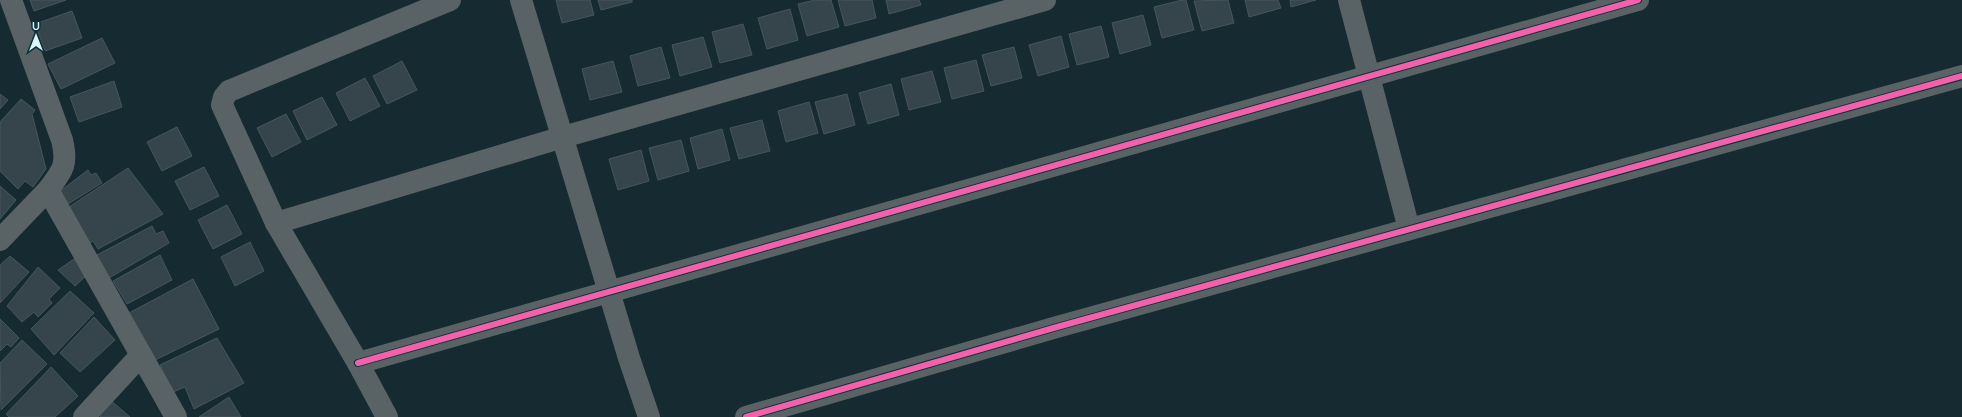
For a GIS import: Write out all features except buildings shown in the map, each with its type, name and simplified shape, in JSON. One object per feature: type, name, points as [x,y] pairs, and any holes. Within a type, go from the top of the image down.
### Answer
[{"type":"street","points":[[386,417],[358,363],[276,223],[222,105],[224,97],[229,91],[450,0]]},
{"type":"street","points":[[521,0],[609,291],[649,417]]},
{"type":"street","points":[[276,223],[563,137],[1045,0]]},
{"type":"street","points":[[1349,0],[1409,229]]},
{"type":"street","points":[[358,363],[1638,0]]},
{"type":"street","points":[[0,240],[48,190],[62,172],[66,156],[62,140],[8,11]]},
{"type":"street","points":[[746,417],[1057,327],[1962,76]]},
{"type":"street","points":[[48,190],[176,417]]},
{"type":"street","points":[[84,417],[140,355]]},
{"type":"cycle path","points":[[358,363],[1638,0]]},
{"type":"cycle path","points":[[746,417],[1057,327],[1962,76]]}]
